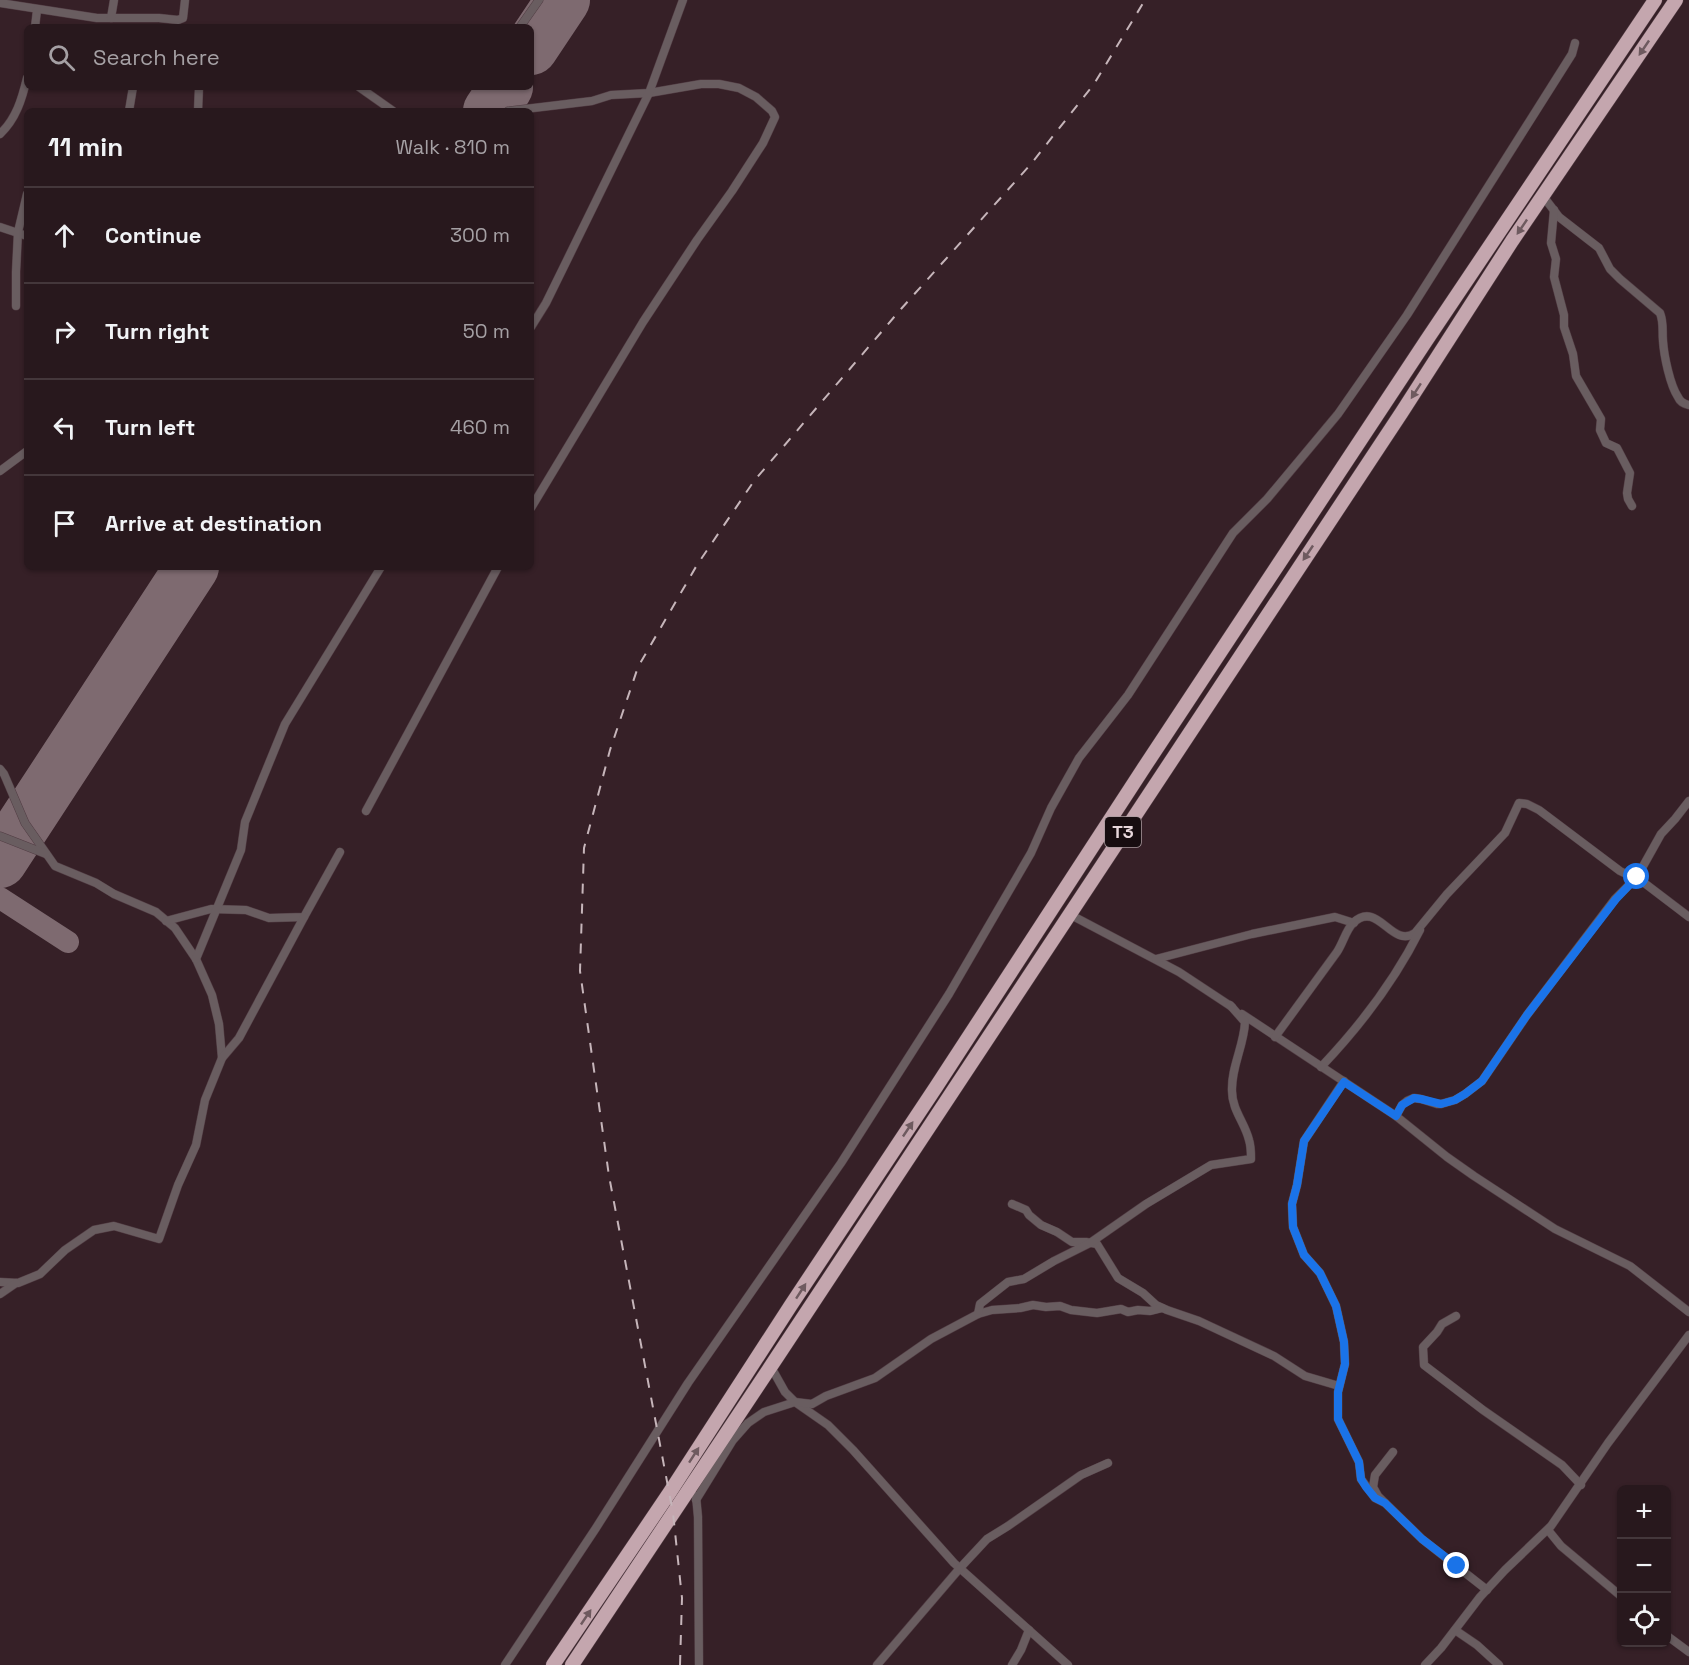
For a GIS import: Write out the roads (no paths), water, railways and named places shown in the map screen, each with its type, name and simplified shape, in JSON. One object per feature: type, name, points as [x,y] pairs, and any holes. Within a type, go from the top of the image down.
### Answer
[{"type":"highway","name":"T3","points":[[553,1665],[670,1492],[1140,773],[1655,0]]},
{"type":"highway","name":"T3","points":[[572,1665],[1543,196],[1676,0]]},
{"type":"street","points":[[46,11],[48,0]]},
{"type":"street","points":[[111,18],[114,0]]},
{"type":"street","points":[[185,0],[183,18],[186,24]]},
{"type":"street","points":[[522,24],[538,0]]},
{"type":"street","points":[[534,322],[546,303],[650,93],[683,0]]},
{"type":"street","points":[[0,3],[90,17],[177,20],[183,18]]},
{"type":"street","points":[[35,24],[37,10]]},
{"type":"street","points":[[141,18],[141,24]]},
{"type":"street","points":[[505,1665],[688,1383],[841,1163],[949,994],[1031,853],[1051,808],[1079,758],[1128,695],[1233,533],[1267,499],[1338,414],[1407,315],[1572,54],[1575,44]]},
{"type":"street","points":[[532,108],[592,101],[612,95],[650,93],[700,84],[719,84],[739,88],[756,98],[772,111],[775,117],[763,143],[643,322],[534,503]]},
{"type":"street","points":[[0,134],[7,128],[16,111],[24,87]]},
{"type":"street","points":[[130,108],[132,90]]},
{"type":"street","points":[[198,108],[199,90]]},
{"type":"street","points":[[364,90],[389,108]]},
{"type":"street","points":[[1543,196],[1560,217],[1599,248],[1610,269],[1660,313],[1663,320],[1663,340],[1671,380],[1678,398],[1684,404],[1689,405]]},
{"type":"street","points":[[16,306],[18,232],[24,207]]},
{"type":"street","points":[[1554,210],[1551,243],[1556,260],[1554,277],[1564,315],[1564,327],[1573,354],[1576,376],[1600,419],[1600,430],[1605,443],[1617,448],[1630,473],[1627,493],[1632,506]]},
{"type":"street","points":[[0,228],[24,235]]},
{"type":"street","points":[[0,471],[24,453]]},
{"type":"street","points":[[196,959],[241,850],[245,822],[285,724],[379,570]]},
{"type":"street","points":[[366,810],[496,570]]},
{"type":"street","points":[[0,769],[25,822],[55,866],[156,912],[175,928],[196,959],[212,994],[219,1024],[222,1058]]},
{"type":"street","points":[[1396,1116],[1402,1105],[1414,1098],[1441,1104],[1455,1100],[1482,1081],[1527,1015],[1616,899],[1636,878],[1661,834],[1689,801]]},
{"type":"street","points":[[1275,1036],[1343,944],[1349,928],[1354,923],[1361,917],[1368,916],[1375,918],[1399,936],[1410,936],[1415,933],[1447,894],[1505,833],[1519,803],[1539,810],[1620,871],[1643,882],[1689,917]]},
{"type":"street","points":[[0,836],[47,855]]},
{"type":"street","points":[[0,1293],[18,1282],[40,1274],[65,1250],[94,1230],[114,1226],[159,1239],[178,1185],[196,1145],[205,1100],[222,1058],[239,1038],[340,852]]},
{"type":"street","points":[[166,921],[216,909],[246,910],[269,918],[304,917]]},
{"type":"street","points":[[1069,914],[1179,972],[1396,1116],[1474,1176],[1555,1229],[1630,1266],[1689,1312]]},
{"type":"street","points":[[1155,959],[1252,934],[1335,917],[1354,923]]},
{"type":"street","points":[[1321,1067],[1358,1026],[1405,960],[1424,923]]},
{"type":"street","points":[[978,1314],[980,1304],[1008,1282],[1024,1278],[1069,1252],[1090,1243],[1146,1204],[1211,1165],[1251,1159],[1249,1139],[1234,1105],[1232,1094],[1232,1075],[1245,1034],[1245,1022],[1230,1005]]},
{"type":"street","points":[[1344,1082],[1304,1141],[1292,1204],[1293,1227],[1304,1255],[1320,1273],[1336,1306],[1344,1342],[1345,1364],[1338,1392],[1338,1419],[1359,1462],[1361,1479],[1375,1498],[1385,1503]]},
{"type":"street","points":[[1012,1204],[1026,1210],[1041,1225],[1072,1242],[1097,1244],[1118,1278],[1143,1293],[1156,1305],[1199,1321],[1274,1356],[1305,1377],[1339,1386]]},
{"type":"street","points":[[0,1282],[18,1282]]},
{"type":"street","points":[[696,1500],[733,1440],[748,1423],[764,1412],[795,1402],[812,1404],[826,1396],[875,1378],[931,1339],[978,1314],[1033,1305],[1060,1306],[1071,1310],[1097,1313],[1121,1309],[1128,1312],[1162,1308]]},
{"type":"street","points":[[1456,1316],[1442,1323],[1424,1347],[1424,1365],[1483,1410],[1562,1465],[1581,1485]]},
{"type":"street","points":[[1425,1665],[1505,1570],[1548,1530],[1608,1443],[1689,1335]]},
{"type":"street","points":[[771,1367],[785,1392],[795,1402],[828,1425],[960,1568],[1068,1665]]},
{"type":"street","points":[[1393,1452],[1375,1475],[1373,1488],[1422,1539],[1487,1590]]},
{"type":"street","points":[[877,1665],[987,1539],[1008,1527],[1081,1475],[1108,1463]]},
{"type":"street","points":[[694,1482],[699,1665]]},
{"type":"street","points":[[1548,1530],[1561,1546],[1617,1593]]},
{"type":"street","points":[[1012,1665],[1029,1629]]},
{"type":"street","points":[[1455,1630],[1477,1645],[1499,1665]]},
{"type":"street","points":[[1671,1639],[1689,1652]]},
{"type":"railway","points":[[680,1665],[682,1598],[673,1513],[609,1176],[580,971],[584,848],[610,750],[638,667],[697,565],[754,481],[901,309],[1031,164],[1094,84],[1145,0]]}]
